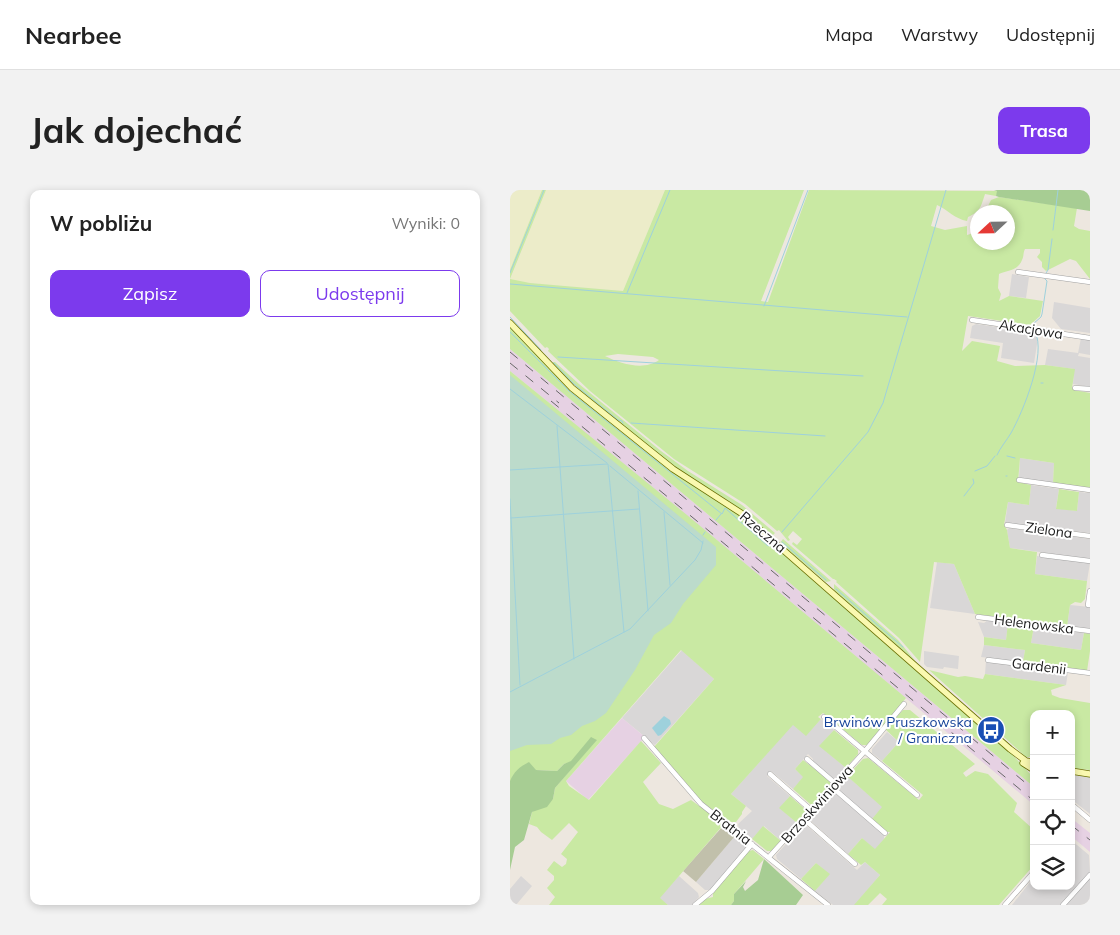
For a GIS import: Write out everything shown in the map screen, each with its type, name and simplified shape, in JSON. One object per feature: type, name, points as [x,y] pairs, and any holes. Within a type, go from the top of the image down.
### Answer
[{"type":"street","points":[[1018,272],[1090,282]]},
{"type":"street","name":"Akacjowa","points":[[972,320],[1090,338]]},
{"type":"street","name":"Rzeczna","points":[[510,323],[572,388],[673,469],[741,512],[1010,749],[1018,759],[1030,764]]},
{"type":"street","points":[[1075,388],[1090,389]]},
{"type":"street","points":[[1019,480],[1090,490]]},
{"type":"street","name":"Zielona","points":[[1007,525],[1090,536]]},
{"type":"street","name":"Zielona","points":[[1042,555],[1090,561]]},
{"type":"street","points":[[1089,605],[1090,591]]},
{"type":"street","name":"Helenowska","points":[[978,617],[1090,631]]},
{"type":"street","name":"Gardenii","points":[[988,660],[1090,673]]},
{"type":"street","name":"Brzoskwiniowa","points":[[769,858],[904,704]]},
{"type":"street","points":[[824,717],[917,796]]},
{"type":"street","name":"Bratnia","points":[[644,738],[701,804],[828,905]]},
{"type":"street","points":[[807,759],[885,833]]},
{"type":"street","points":[[1075,772],[1090,774]]},
{"type":"street","points":[[770,774],[811,810]]},
{"type":"street","points":[[1075,807],[1090,820]]},
{"type":"street","points":[[804,819],[855,864]]},
{"type":"street","points":[[695,905],[712,891],[752,844]]},
{"type":"street","points":[[1063,905],[1090,875]]},
{"type":"street","points":[[1005,905],[1030,877]]},
{"type":"shaded area","points":[[510,190],[542,190],[510,270]]},
{"type":"shaded area","points":[[546,190],[665,190],[623,291],[510,280]]},
{"type":"shaded area","points":[[1012,274],[1029,277],[1026,298],[1009,296]]},
{"type":"shaded area","points":[[1054,302],[1090,308],[1090,333],[1061,329],[1052,318]]},
{"type":"shaded area","points":[[976,324],[1033,332],[1038,338],[1034,363],[1001,358],[1003,343],[970,338],[972,326]]},
{"type":"shaded area","points":[[1081,338],[1090,340],[1090,355],[1079,353],[1078,356],[1090,358],[1090,387],[1073,384],[1074,369],[1045,365],[1048,349],[1078,353]]},
{"type":"shaded area","points":[[510,349],[1030,784],[1030,802],[719,542],[510,371]]},
{"type":"shaded area","points":[[510,375],[716,547],[716,565],[683,604],[671,623],[654,635],[635,670],[606,713],[595,721],[582,726],[571,735],[560,738],[551,744],[527,745],[510,751]]},
{"type":"shaded area","points":[[1020,458],[1054,463],[1053,483],[1019,479]]},
{"type":"shaded area","points":[[1031,485],[1059,489],[1056,508],[1077,511],[1079,492],[1090,493],[1090,533],[1005,523],[1008,502],[1029,505]]},
{"type":"shaded area","points":[[1009,528],[1090,539],[1090,559],[1010,548],[1007,530]]},
{"type":"shaded area","points":[[1037,556],[1090,563],[1087,581],[1035,574]]},
{"type":"shaded area","points":[[937,562],[954,564],[975,614],[930,608]]},
{"type":"shaded area","points":[[1070,605],[1090,607],[1090,630],[1067,627]]},
{"type":"shaded area","points":[[988,620],[1008,623],[1006,640],[984,637],[978,622],[984,623]]},
{"type":"shaded area","points":[[1034,626],[1084,633],[1081,650],[1031,643]]},
{"type":"shaded area","points":[[984,645],[1025,650],[1023,662],[981,657]]},
{"type":"shaded area","points":[[682,650],[714,679],[655,745],[622,718]]},
{"type":"shaded area","points":[[924,651],[959,656],[958,669],[927,667],[924,664]]},
{"type":"shaded area","points":[[986,661],[1068,672],[1066,685],[985,674]]},
{"type":"shaded area","points":[[622,718],[645,737],[588,800],[566,781]]},
{"type":"shaded area","points":[[821,719],[834,730],[820,746],[846,768],[837,778],[832,778],[808,754],[795,769],[804,777],[793,789],[771,771],[767,776],[790,796],[780,808],[797,823],[781,841],[764,826],[752,839],[739,829],[738,824],[752,811],[731,794],[793,724],[806,735]]},
{"type":"shaded area","points":[[887,732],[899,742],[882,761],[872,753],[872,749]]},
{"type":"shaded area","points":[[1075,775],[1090,777],[1090,814],[1075,802]]},
{"type":"shaded area","points":[[847,776],[883,807],[872,819],[839,791],[839,786]]},
{"type":"shaded area","points":[[836,793],[884,835],[884,839],[875,850],[862,838],[848,854],[811,821],[811,817],[832,794]]},
{"type":"shaded area","points":[[1075,821],[1090,833],[1090,852],[1075,839]]},
{"type":"shaded area","points":[[723,826],[735,836],[696,882],[683,871]]},
{"type":"shaded area","points":[[802,826],[807,826],[857,870],[865,862],[880,875],[855,905],[833,905],[815,891],[829,874],[816,863],[801,879],[777,859],[776,855]]},
{"type":"shaded area","points":[[735,836],[745,844],[746,848],[710,890],[705,890],[696,882]]},
{"type":"shaded area","points":[[1075,843],[1089,855],[1090,872],[1075,889]]},
{"type":"shaded area","points":[[521,876],[532,886],[516,905],[510,905],[510,889]]},
{"type":"shaded area","points":[[679,876],[698,893],[699,897],[692,905],[668,905],[659,898]]},
{"type":"shaded area","points":[[1090,877],[1090,905],[1065,905]]},
{"type":"shaded area","points":[[1030,882],[1030,890],[1074,890],[1061,905],[1012,905]]},
{"type":"green space","points":[[542,190],[546,190],[510,279],[510,270]]},
{"type":"green space","points":[[665,190],[804,190],[761,301],[768,302],[809,190],[998,191],[996,196],[985,194],[981,205],[970,205],[970,216],[967,221],[937,205],[931,226],[945,230],[967,226],[967,235],[970,234],[970,250],[1015,250],[1015,205],[988,205],[991,200],[999,197],[1077,208],[1074,226],[1090,231],[1090,279],[1076,261],[1070,259],[1046,271],[1042,267],[1042,262],[1037,257],[1040,249],[1025,249],[1023,259],[1018,266],[999,274],[998,288],[1001,294],[999,301],[1009,296],[1043,301],[1040,316],[1030,325],[968,316],[962,351],[972,341],[1000,346],[997,361],[1015,366],[1045,365],[1075,369],[1072,388],[1090,393],[1090,488],[1053,483],[1054,463],[1020,458],[1018,482],[1031,485],[1029,505],[1008,502],[1004,525],[1007,530],[1010,548],[1037,552],[1035,574],[1087,581],[1085,599],[1081,603],[1075,602],[1070,605],[1067,627],[975,614],[954,564],[934,562],[920,662],[899,638],[837,581],[792,544],[793,542],[797,545],[802,539],[793,531],[788,537],[790,540],[788,541],[779,530],[777,531],[745,504],[674,459],[590,391],[548,351],[549,349],[545,348],[510,311],[510,279],[530,283],[623,291]],"holes":[[[618,354],[653,357],[659,360],[640,366],[625,364],[605,356]]]},
{"type":"green space","points":[[994,190],[1090,190],[1090,211],[999,197],[996,196],[997,191]]},
{"type":"green space","points":[[510,327],[621,431],[732,509],[1009,751],[1030,774],[1030,784],[510,349]]},
{"type":"green space","points":[[553,362],[661,451],[688,471],[742,505],[775,533],[772,536],[727,500],[665,459],[586,396],[552,364]]},
{"type":"green space","points":[[510,371],[687,515],[906,698],[867,745],[862,745],[823,713],[818,717],[821,719],[806,736],[793,725],[731,794],[746,806],[736,822],[729,822],[701,801],[654,747],[714,679],[681,650],[566,781],[569,786],[589,800],[641,741],[661,763],[643,782],[659,804],[673,809],[691,800],[724,824],[660,898],[668,905],[549,905],[555,897],[547,888],[554,880],[554,876],[547,870],[554,861],[562,867],[566,864],[567,859],[561,854],[578,832],[569,823],[552,840],[537,827],[529,824],[532,812],[553,799],[555,788],[596,740],[591,738],[571,762],[564,764],[557,771],[536,770],[510,781]]},
{"type":"green space","points":[[1059,489],[1079,492],[1077,511],[1056,509]]},
{"type":"green space","points":[[783,539],[831,581],[826,582],[780,543]]},
{"type":"green space","points":[[834,584],[898,640],[917,663],[834,590]]},
{"type":"green space","points":[[1008,623],[1034,626],[1031,643],[1081,650],[1084,633],[1090,634],[1087,671],[1023,662],[1025,650],[984,645],[984,637],[1006,640]]},
{"type":"green space","points":[[929,670],[958,677],[965,676],[983,679],[985,674],[1066,685],[1051,690],[1052,695],[1090,703],[1090,770],[1075,768],[1075,710],[1030,710],[1030,757],[1026,757]]},
{"type":"green space","points":[[903,710],[910,710],[975,764],[963,773],[966,777],[975,771],[988,774],[1017,803],[1014,812],[1030,826],[1030,870],[999,905],[882,905],[887,899],[880,893],[868,905],[854,905],[880,875],[865,862],[861,865],[848,854],[862,838],[875,849],[890,832],[887,832],[872,819],[882,807],[847,776],[863,759],[868,758],[919,800],[923,795],[882,761],[899,742],[885,729]]},
{"type":"green space","points":[[834,730],[858,750],[858,754],[846,768],[819,746]]},
{"type":"green space","points":[[591,737],[597,740],[555,788],[553,799],[547,807],[532,812],[524,840],[515,847],[510,870],[510,781],[513,775],[529,762],[536,770],[557,771],[564,764],[571,761]]},
{"type":"green space","points":[[803,760],[830,781],[830,786],[814,804],[810,804],[793,789],[803,777],[795,769]]},
{"type":"green space","points":[[790,796],[805,809],[805,813],[797,823],[779,808]]},
{"type":"green space","points":[[763,826],[781,841],[772,851],[767,851],[752,839]]},
{"type":"green space","points":[[753,850],[764,859],[734,894],[734,901],[731,905],[697,905],[701,900],[713,897],[713,892],[749,851]]},
{"type":"green space","points":[[764,859],[803,895],[796,905],[731,905],[734,901],[734,894],[746,881],[743,887],[745,891],[758,880]]},
{"type":"green space","points":[[816,863],[830,874],[815,891],[801,879]]},
{"type":"water","points":[[664,716],[670,720],[671,724],[658,736],[652,728]]},
{"type":"waterway","points":[[510,273],[544,190]]},
{"type":"waterway","points":[[627,293],[670,190]]},
{"type":"waterway","points":[[764,306],[808,190]]},
{"type":"waterway","points":[[782,532],[868,432],[883,403],[946,190]]},
{"type":"waterway","points":[[1053,230],[1058,190]]},
{"type":"waterway","points":[[1046,273],[1052,239]]},
{"type":"waterway","points":[[1033,324],[1042,314],[1047,281],[1045,279]]},
{"type":"waterway","points":[[510,284],[907,317]]},
{"type":"waterway","points":[[510,317],[541,350]]},
{"type":"waterway","points":[[510,332],[569,391],[722,514],[725,508],[768,546],[772,544]]},
{"type":"waterway","points":[[997,455],[1016,423],[1032,382],[1038,354],[1038,342],[1035,332]]},
{"type":"waterway","points":[[558,357],[863,376]]},
{"type":"waterway","points":[[554,363],[574,384],[623,423]]},
{"type":"waterway","points":[[510,389],[607,463]]},
{"type":"waterway","points":[[631,423],[825,436]]},
{"type":"waterway","points":[[557,426],[574,659]]},
{"type":"waterway","points":[[975,471],[987,466],[995,456]]},
{"type":"waterway","points":[[1007,456],[1015,458]]},
{"type":"waterway","points":[[510,470],[608,464],[624,632]]},
{"type":"waterway","points":[[610,466],[703,543]]},
{"type":"waterway","points":[[964,496],[974,483],[973,479]]},
{"type":"waterway","points":[[638,491],[648,611]]},
{"type":"waterway","points":[[510,499],[520,685]]},
{"type":"waterway","points":[[511,518],[639,509]]},
{"type":"waterway","points":[[664,512],[670,585]]},
{"type":"waterway","points":[[716,520],[721,514]]},
{"type":"waterway","points":[[510,692],[630,629],[695,560],[701,550],[703,541]]},
{"type":"waterway","points":[[782,542],[826,580]]},
{"type":"waterway","points":[[836,589],[903,647]]},
{"type":"railway","points":[[510,352],[1030,787]]},
{"type":"railway","points":[[510,363],[559,403]]},
{"type":"railway","points":[[551,401],[1033,800]]},
{"type":"railway","points":[[1075,828],[1090,840]]},
{"type":"place","name":"Brwinów Pruszkowska / Graniczna","points":[[991,730]]}]
